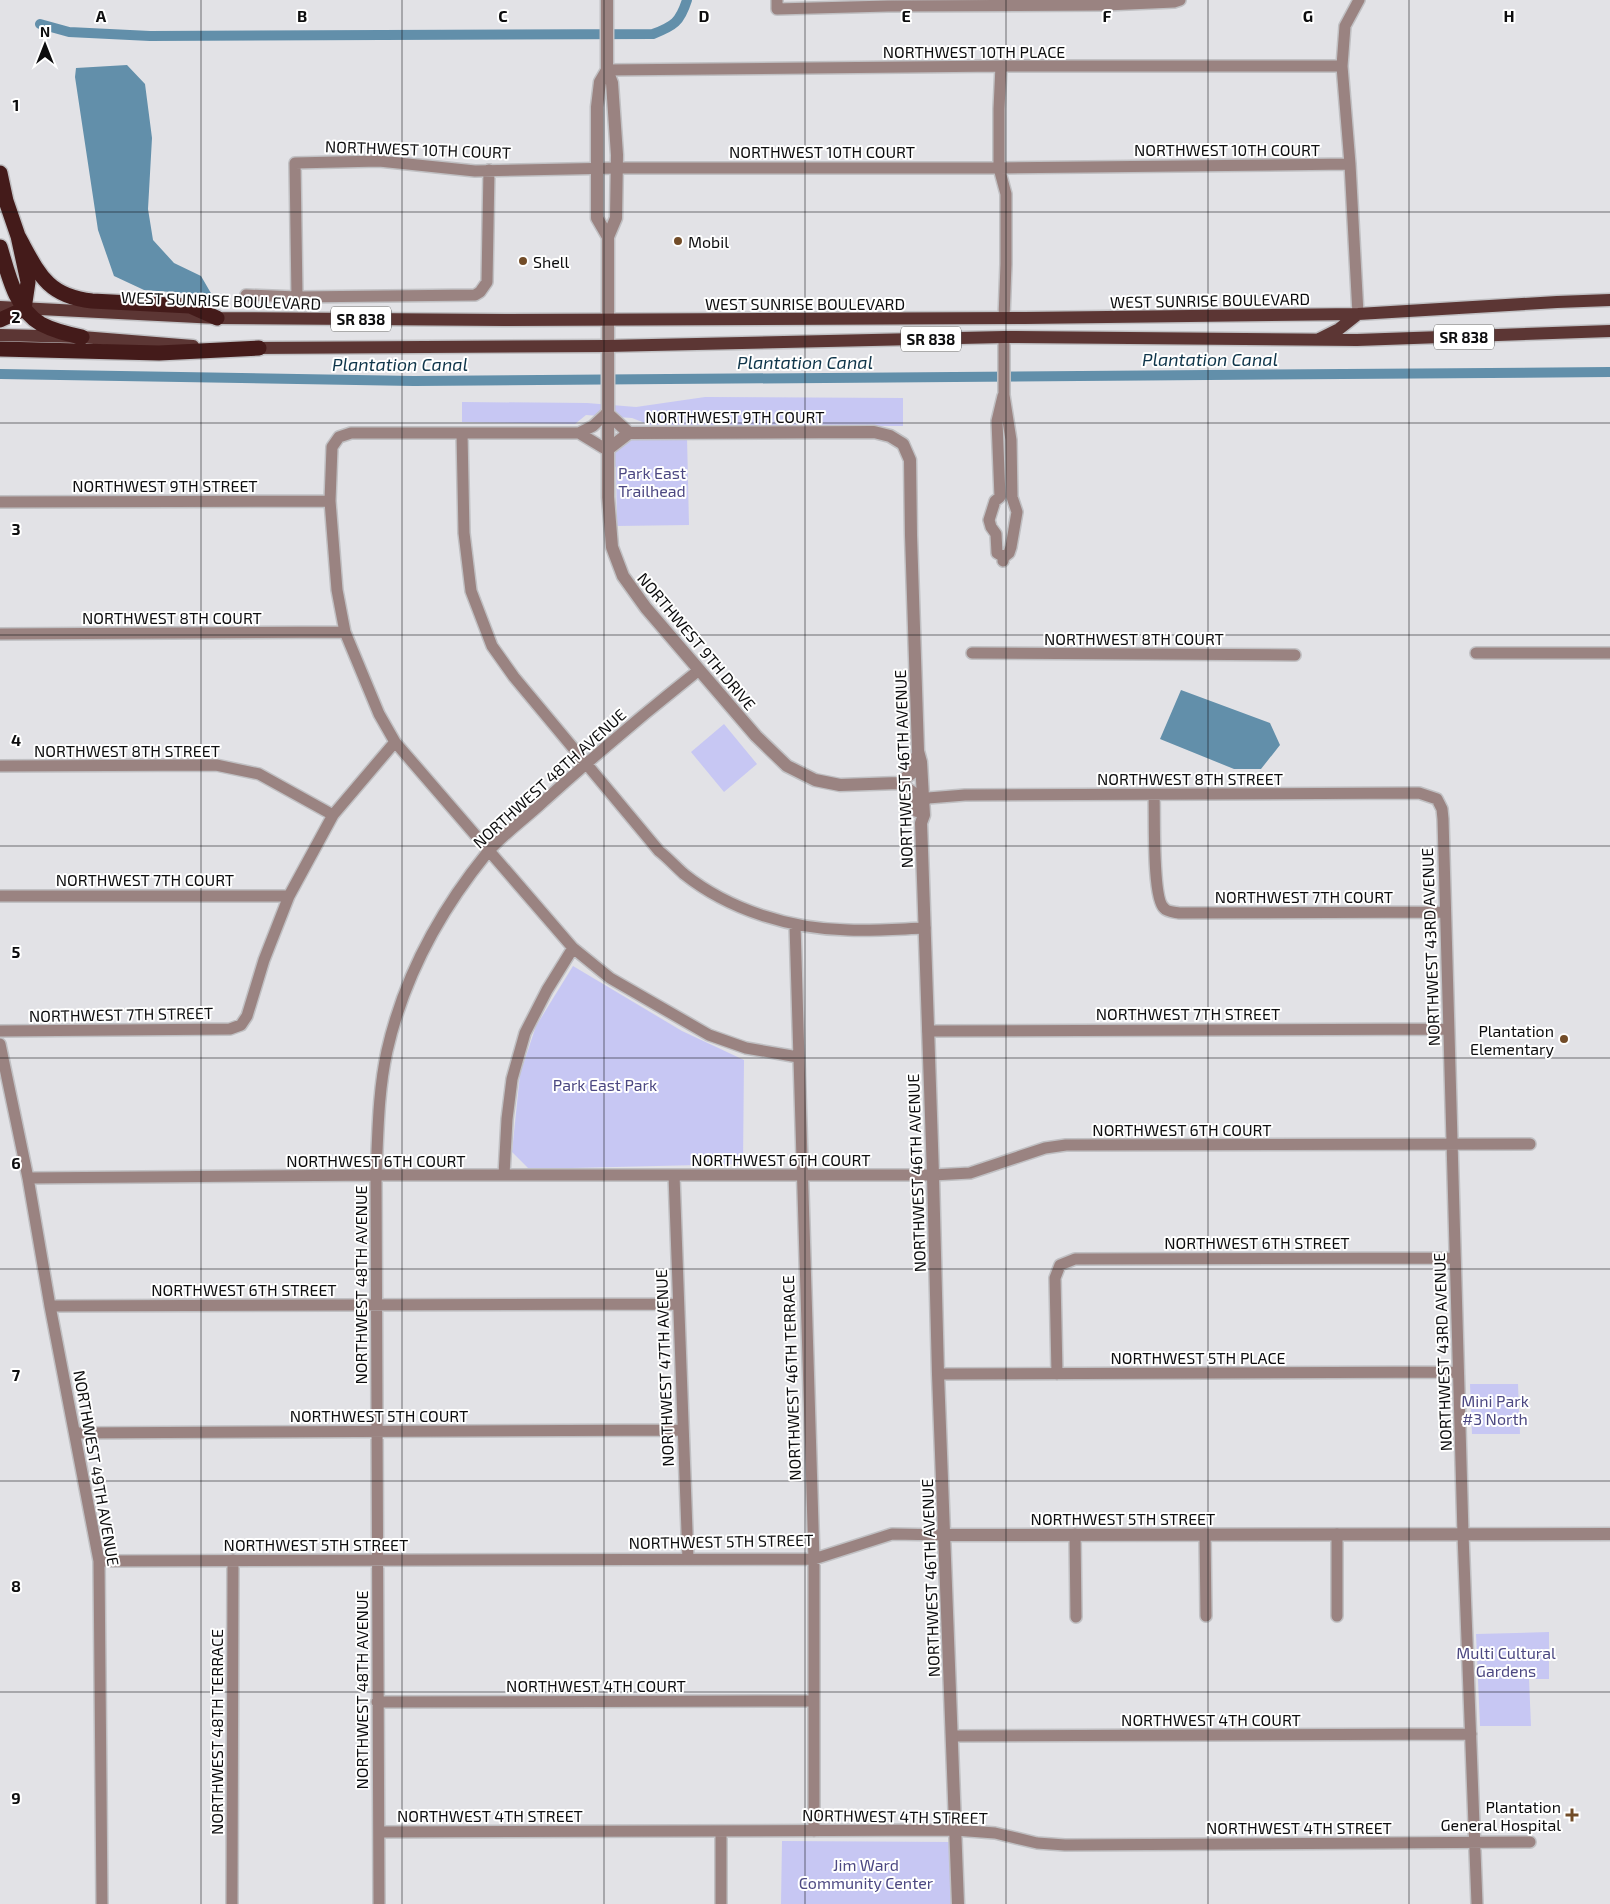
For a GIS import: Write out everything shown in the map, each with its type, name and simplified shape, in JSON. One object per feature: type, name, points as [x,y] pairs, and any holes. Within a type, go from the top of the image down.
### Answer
[{"type":"highway","points":[[0,173],[6,201],[18,236],[28,282],[24,309]]},
{"type":"highway","points":[[18,236],[39,274],[50,286],[77,300],[190,306],[217,318]]},
{"type":"highway","points":[[0,247],[12,287],[24,309],[40,323],[55,330],[82,337]]},
{"type":"highway","points":[[0,320],[24,309]]},
{"type":"highway","points":[[0,349],[159,353],[259,348]]},
{"type":"main road","points":[[1558,302],[1610,293]]},
{"type":"main road","name":"WEST SUNRISE BOULEVARD","points":[[0,307],[217,318],[494,320],[1025,318],[1358,314],[1610,300]]},
{"type":"main road","points":[[1317,340],[1339,329],[1358,314]]},
{"type":"main road","points":[[976,338],[1000,324],[1004,318]]},
{"type":"main road","points":[[1004,337],[1009,326],[1025,318]]},
{"type":"main road","name":"SR 838","points":[[0,336],[82,337],[193,346],[259,348],[607,346],[1004,337],[1317,340],[1610,331]]},
{"type":"main road","points":[[1555,334],[1610,337]]},
{"type":"street","points":[[607,0],[607,70],[612,83],[617,168],[616,218],[608,237],[607,346]]},
{"type":"street","points":[[777,5],[1174,2],[1180,0]]},
{"type":"street","points":[[1358,314],[1350,164],[1342,66],[1345,26],[1359,0]]},
{"type":"street","points":[[1001,66],[999,168],[1006,194],[1004,318]]},
{"type":"street","name":"NORTHWEST 10TH PLACE","points":[[607,70],[1001,66],[1342,66]]},
{"type":"street","points":[[607,70],[600,82],[597,107],[597,218],[608,237]]},
{"type":"street","name":"NORTHWEST 10TH COURT","points":[[297,297],[295,163],[379,160],[475,171],[597,168],[999,168],[1350,164]]},
{"type":"street","points":[[246,295],[297,297],[475,294],[480,292],[487,282],[489,170]]},
{"type":"street","points":[[1004,337],[1004,395],[1011,440],[1012,497],[1017,512],[1009,553],[1004,559],[997,553],[996,534],[989,520],[995,501],[1000,497],[997,421],[1004,395]]},
{"type":"street","name":"NORTHWEST 9TH DRIVE","points":[[607,346],[607,411],[612,546],[623,576],[646,608],[699,670],[756,736],[787,766],[815,780],[840,785],[899,783]]},
{"type":"street","points":[[579,434],[593,426],[607,411]]},
{"type":"street","name":"NORTHWEST 9TH COURT","points":[[607,411],[629,432],[874,432],[890,436],[903,444]]},
{"type":"street","points":[[629,432],[615,442],[608,450],[579,434],[351,433],[340,437],[332,447],[330,501],[337,590],[345,632],[375,706],[395,742],[573,948],[610,978],[708,1035],[746,1048],[798,1057]]},
{"type":"street","points":[[462,433],[464,532],[471,591],[492,646],[514,677],[659,851],[685,875],[720,897],[760,914],[795,925],[848,930],[924,928]]},
{"type":"street","name":"NORTHWEST 46TH AVENUE","points":[[903,444],[910,460],[918,751],[922,762],[918,818],[921,823],[938,1374],[958,1904]]},
{"type":"street","name":"NORTHWEST 9TH STREET","points":[[0,502],[330,501]]},
{"type":"street","points":[[996,534],[1013,534]]},
{"type":"street","name":"NORTHWEST 8TH COURT","points":[[0,634],[345,632]]},
{"type":"street","name":"NORTHWEST 8TH COURT","points":[[972,653],[1295,655]]},
{"type":"street","points":[[1476,653],[1610,653]]},
{"type":"street","name":"NORTHWEST 48TH AVENUE","points":[[379,1904],[376,1176],[379,1094],[387,1050],[399,1012],[427,939],[454,896],[489,851],[586,763],[699,670]]},
{"type":"street","points":[[289,896],[333,815],[395,742]]},
{"type":"street","points":[[918,751],[913,772],[899,783],[912,792],[919,804]]},
{"type":"street","name":"NORTHWEST 8TH STREET","points":[[0,766],[216,765],[259,774],[333,815]]},
{"type":"street","points":[[922,779],[930,792],[943,797]]},
{"type":"street","name":"NORTHWEST 8TH STREET","points":[[919,804],[928,798],[965,795],[1419,794],[1437,799]]},
{"type":"street","name":"NORTHWEST 7TH COURT","points":[[1154,795],[1157,892],[1163,908],[1179,913],[1445,912]]},
{"type":"street","name":"NORTHWEST 43RD AVENUE","points":[[1437,799],[1442,809],[1443,819],[1463,1534],[1478,1904]]},
{"type":"street","name":"NORTHWEST 7TH COURT","points":[[0,896],[289,896]]},
{"type":"street","name":"NORTHWEST 7TH STREET","points":[[0,1031],[230,1029],[241,1025],[247,1016],[264,960],[289,896]]},
{"type":"street","name":"NORTHWEST 46TH TERRACE","points":[[795,925],[814,1559],[814,1831]]},
{"type":"street","points":[[504,1176],[507,1119],[512,1079],[525,1033],[547,990],[573,948]]},
{"type":"street","name":"NORTHWEST 7TH STREET","points":[[928,1030],[1448,1029]]},
{"type":"street","name":"NORTHWEST 49TH AVENUE","points":[[0,1044],[28,1178],[50,1306],[99,1560],[102,1904]]},
{"type":"street","name":"NORTHWEST 6TH COURT","points":[[28,1178],[933,1175],[970,1173],[1045,1148],[1066,1145],[1530,1144]]},
{"type":"street","name":"NORTHWEST 47TH AVENUE","points":[[674,1176],[688,1559]]},
{"type":"street","name":"NORTHWEST 6TH STREET","points":[[1057,1374],[1055,1278],[1060,1265],[1075,1259],[1455,1258]]},
{"type":"street","name":"NORTHWEST 6TH STREET","points":[[50,1306],[678,1304]]},
{"type":"street","name":"NORTHWEST 5TH PLACE","points":[[938,1374],[1458,1372]]},
{"type":"street","name":"NORTHWEST 5TH COURT","points":[[76,1433],[683,1430]]},
{"type":"street","name":"NORTHWEST 5TH STREET","points":[[99,1560],[814,1559],[892,1534],[1610,1534]]},
{"type":"street","points":[[1075,1534],[1076,1617]]},
{"type":"street","points":[[1205,1534],[1206,1616]]},
{"type":"street","points":[[1337,1534],[1337,1616]]},
{"type":"street","name":"NORTHWEST 48TH TERRACE","points":[[232,1904],[233,1560]]},
{"type":"street","name":"NORTHWEST 4TH COURT","points":[[377,1702],[814,1701]]},
{"type":"street","name":"NORTHWEST 4TH COURT","points":[[952,1736],[1471,1734]]},
{"type":"street","name":"NORTHWEST 4TH STREET","points":[[379,1832],[955,1830],[995,1833],[1037,1843],[1065,1845],[1530,1842]]},
{"type":"street","points":[[721,1831],[721,1904]]},
{"type":"green space","points":[[705,397],[903,398],[903,426],[650,425],[632,418],[586,415],[575,424],[462,422],[462,402],[587,403],[636,407]]},
{"type":"green space","name":"Park East Trailhead","points":[[687,437],[689,525],[617,526],[616,467],[608,461],[619,444],[629,438]]},
{"type":"green space","points":[[724,724],[757,764],[724,792],[691,752]]},
{"type":"green space","name":"Park East Park","points":[[573,966],[682,1031],[744,1060],[743,1164],[529,1169],[512,1152],[520,1074],[536,1026]]},
{"type":"green space","name":"Mini Park #3 North","points":[[1470,1384],[1518,1384],[1520,1434],[1472,1434]]},
{"type":"green space","name":"Multi Cultural Gardens","points":[[1549,1632],[1549,1679],[1529,1679],[1531,1726],[1480,1726],[1476,1634]]},
{"type":"green space","name":"Jim Ward Community Center","points":[[782,1841],[950,1842],[951,1904],[781,1904]]},
{"type":"shaded area","points":[[127,65],[145,84],[152,138],[148,209],[153,240],[174,263],[201,276],[212,295],[144,290],[114,276],[98,230],[75,77],[76,68]]},
{"type":"shaded area","points":[[1181,690],[1270,723],[1280,745],[1261,769],[1234,769],[1160,739]]},
{"type":"waterway","points":[[40,24],[69,32],[150,36],[653,34],[671,26],[679,18],[687,0]]},
{"type":"waterway","name":"Plantation Canal","points":[[0,374],[414,381],[1610,372]]},
{"type":"place","name":"Mobil","points":[[678,241]]},
{"type":"place","name":"Shell","points":[[523,261]]},
{"type":"place","name":"Plantation Elementary","points":[[1564,1039]]},
{"type":"place","name":"Plantation General Hospital","points":[[1572,1815]]}]
